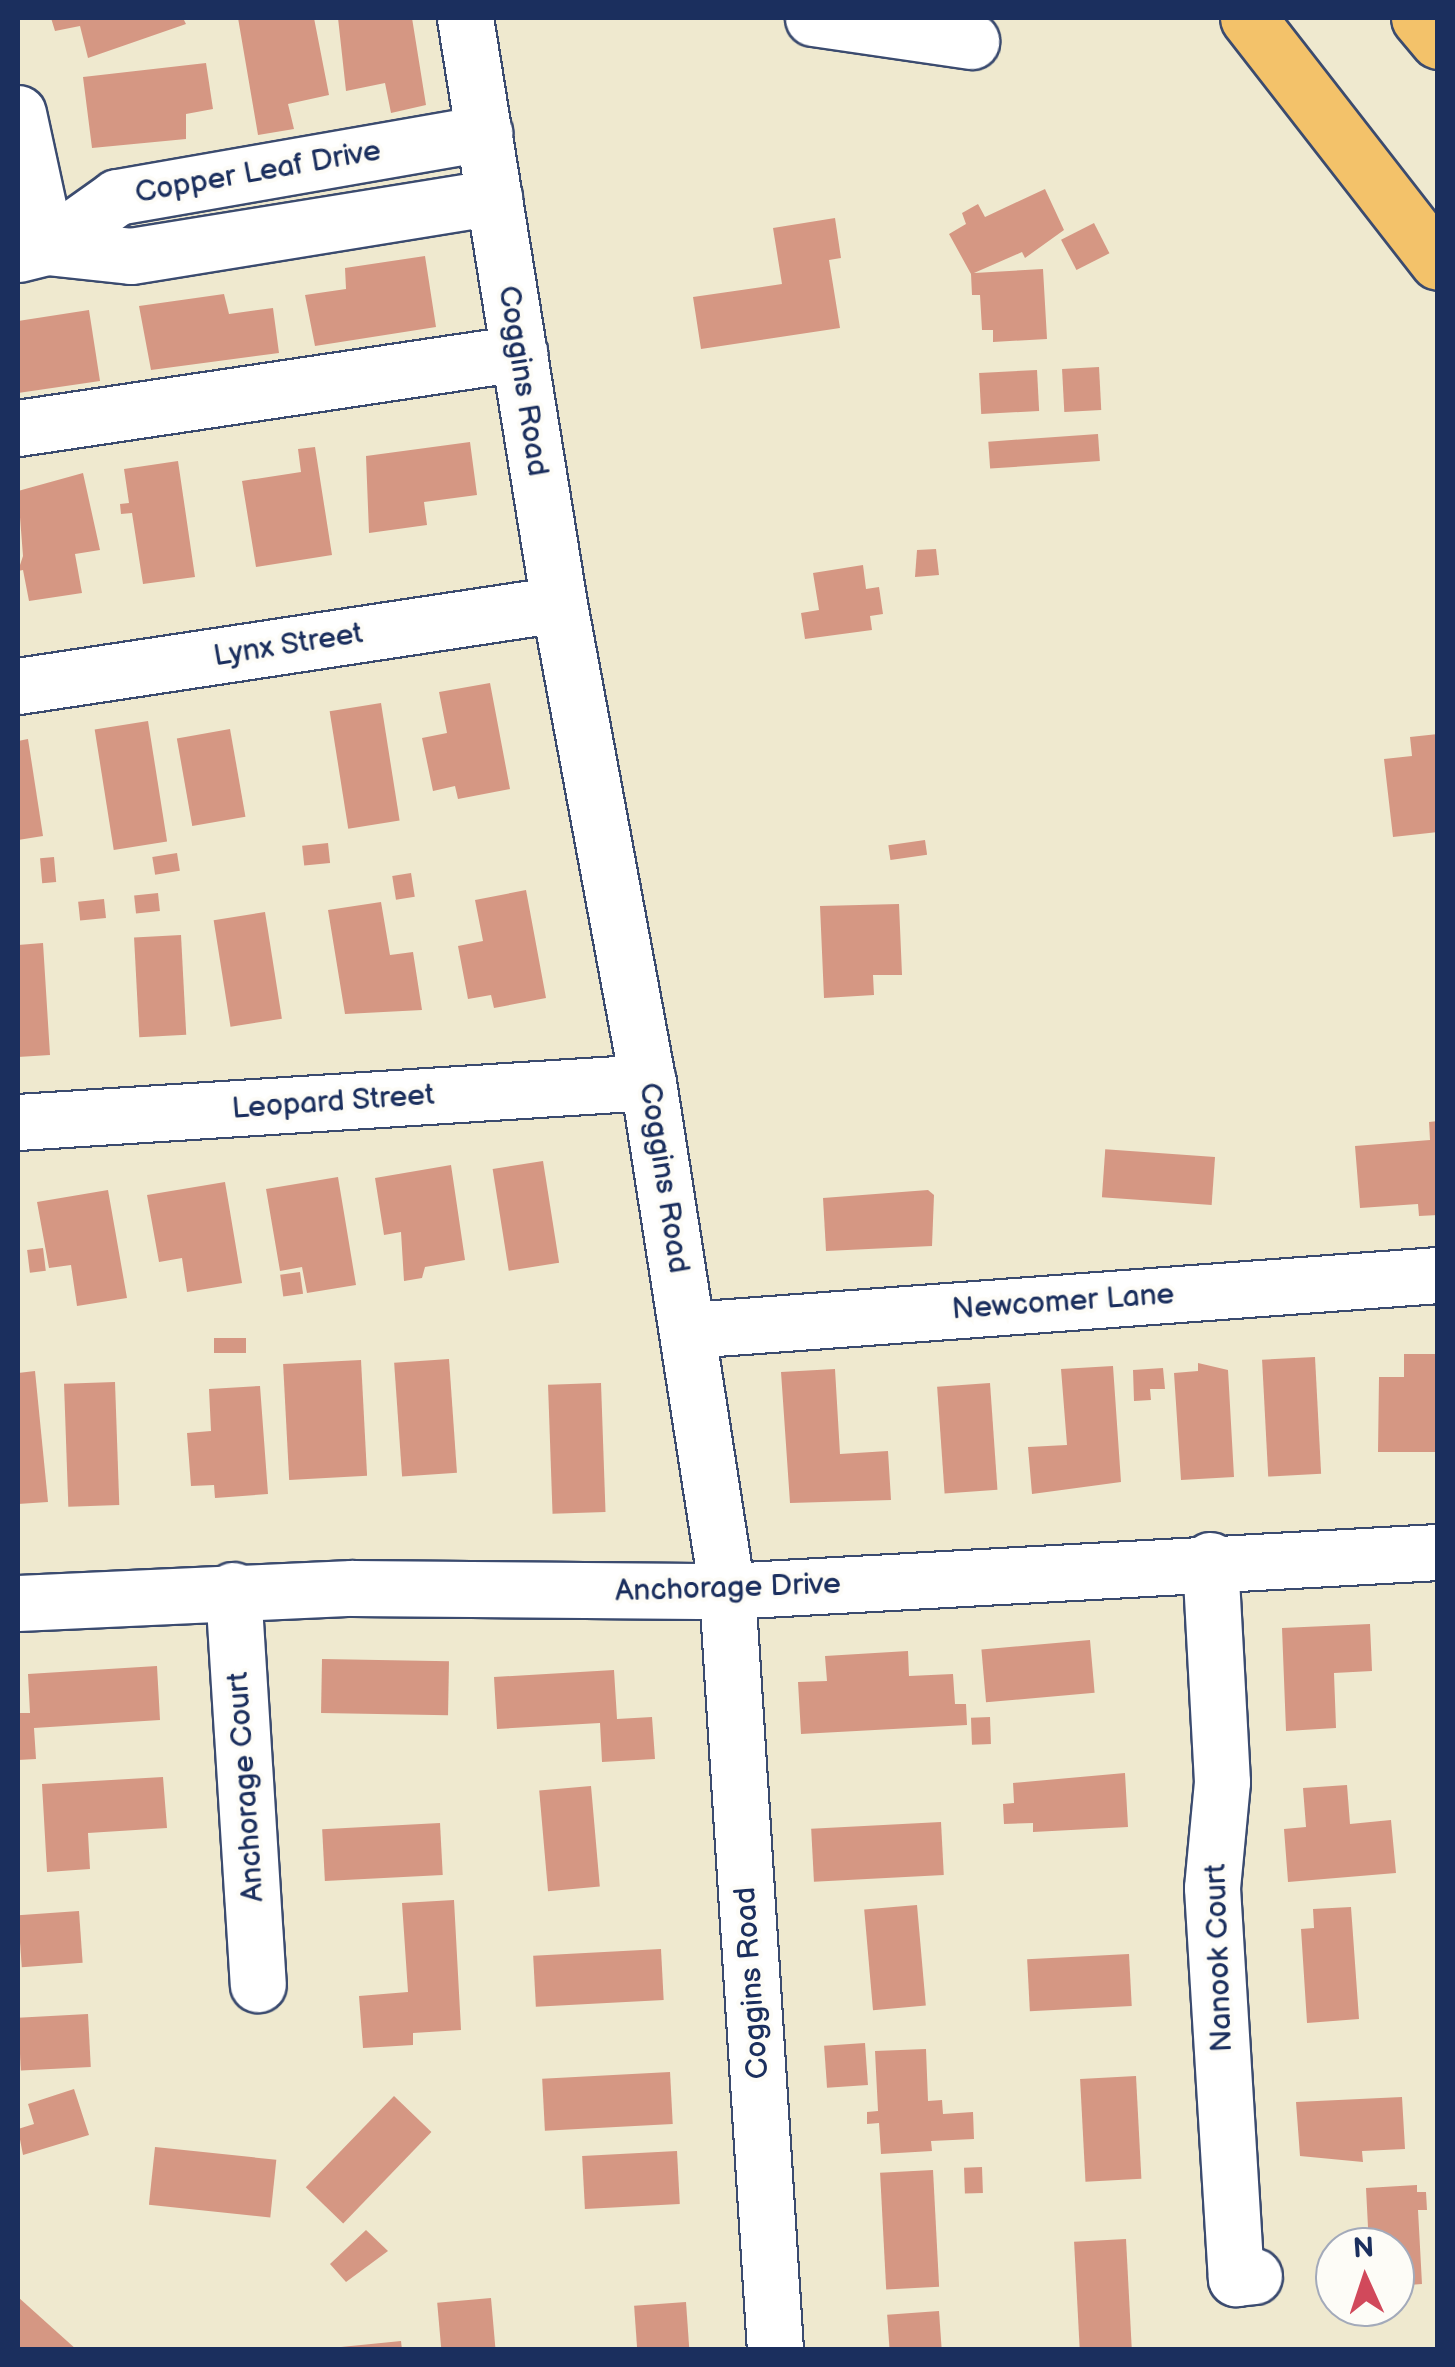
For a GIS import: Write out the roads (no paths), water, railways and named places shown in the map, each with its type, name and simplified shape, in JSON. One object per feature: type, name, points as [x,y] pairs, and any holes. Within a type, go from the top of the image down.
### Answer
[{"type":"highway","points":[[1248,18],[1438,262]]},
{"type":"highway","points":[[1419,18],[1438,41]]},
{"type":"street","name":"Coggins Road","points":[[465,18],[559,604],[648,1082],[727,1591],[774,2350]]},
{"type":"street","points":[[813,18],[971,41]]},
{"type":"street","points":[[18,113],[32,251]]},
{"type":"street","name":"Copper Leaf Drive","points":[[32,251],[118,196],[484,133]]},
{"type":"street","name":"Copper Leaf Drive","points":[[32,251],[131,256],[494,197]]},
{"type":"street","points":[[18,428],[518,353]]},
{"type":"street","name":"Lynx Street","points":[[18,686],[559,604]]},
{"type":"street","name":"Leopard Street","points":[[18,1122],[648,1082]]},
{"type":"street","name":"Newcomer Lane","points":[[688,1330],[1438,1275]]},
{"type":"street","name":"Anchorage Drive","points":[[18,1603],[233,1590],[727,1591],[1210,1560],[1438,1552]]},
{"type":"street","name":"Nanook Court","points":[[1210,1560],[1222,1782],[1212,1888],[1232,2219],[1236,2278],[1254,2276]]},
{"type":"street","name":"Anchorage Court","points":[[233,1590],[258,1984]]}]
